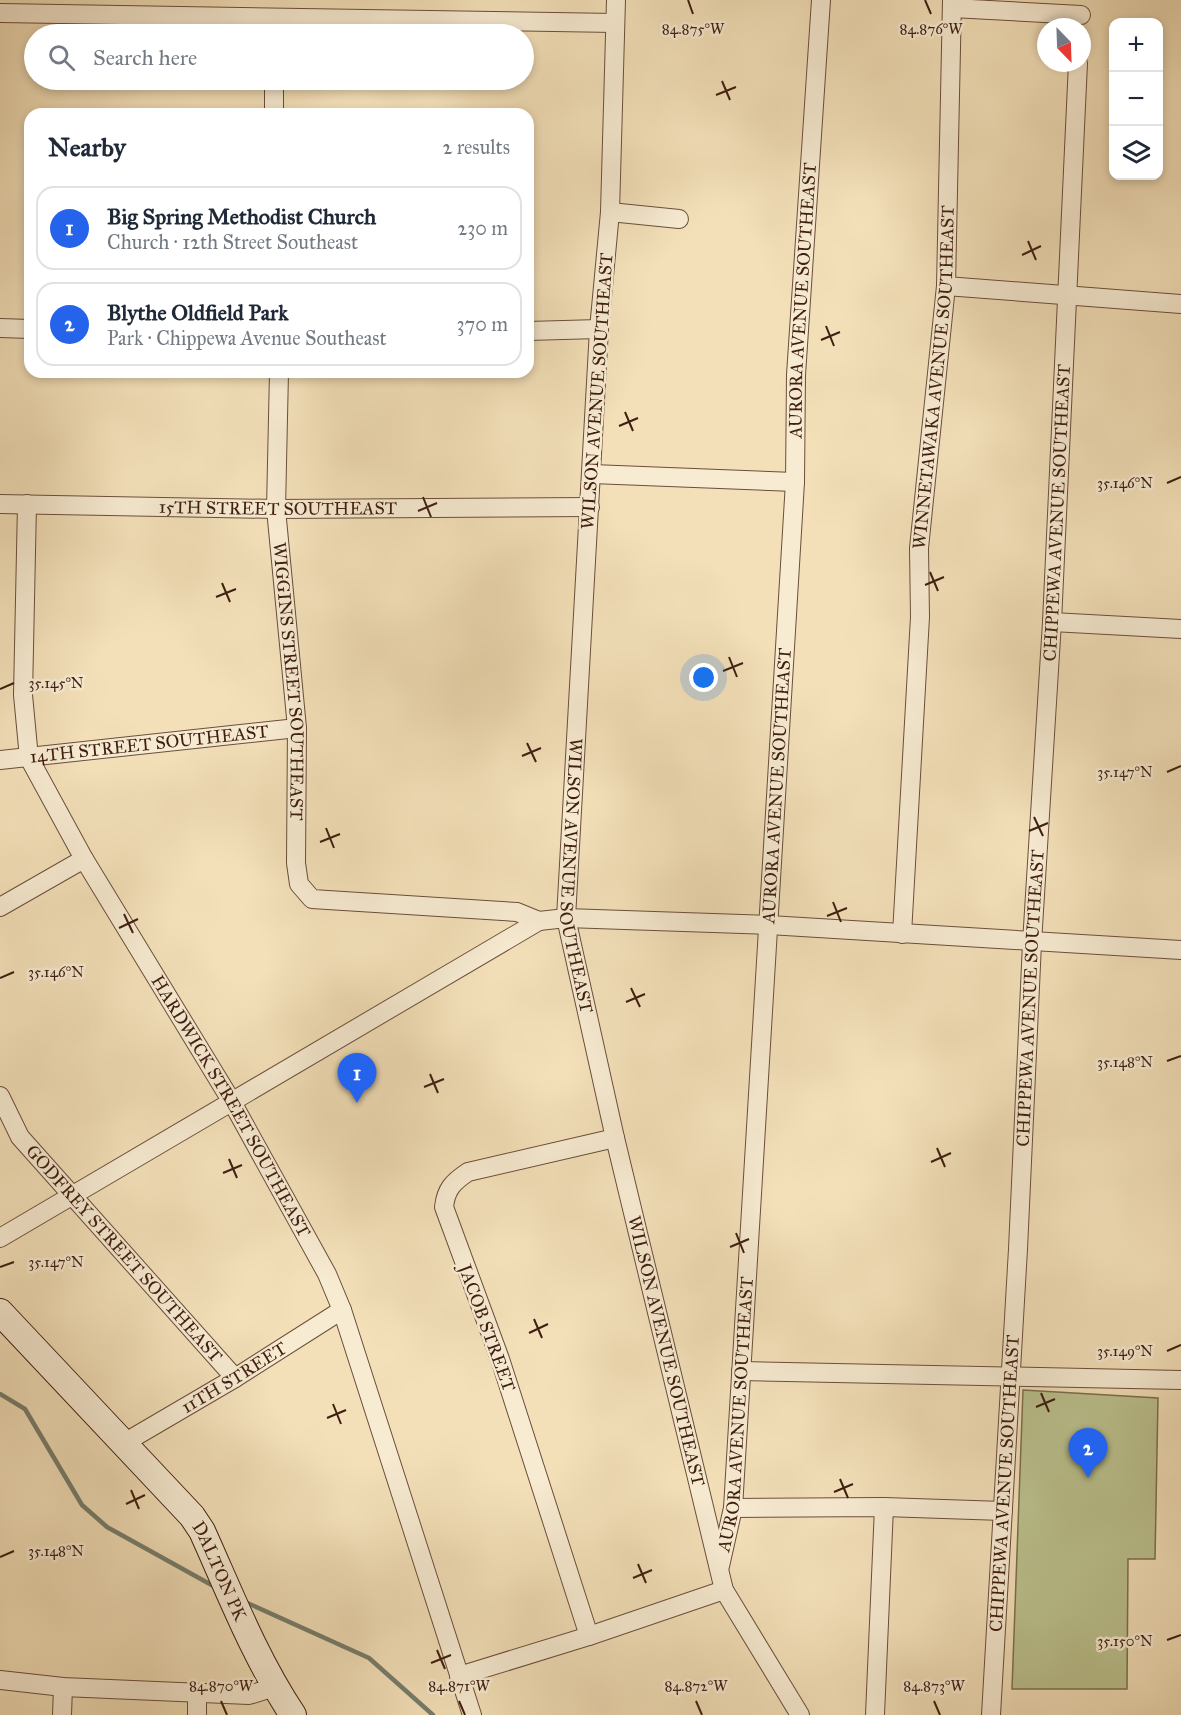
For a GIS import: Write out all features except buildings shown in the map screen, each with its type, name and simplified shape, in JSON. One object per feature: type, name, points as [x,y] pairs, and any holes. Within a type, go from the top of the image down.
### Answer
[{"type":"main road","name":"DALTON PK","points":[[0,1312],[178,1500],[202,1531],[275,1687],[293,1715]]},
{"type":"street","name":"WILSON AVENUE SOUTHEAST","points":[[616,0],[610,212],[599,329],[566,918],[615,1138],[724,1590],[800,1715]]},
{"type":"street","name":"AURORA AVENUE SOUTHEAST","points":[[719,1569],[733,1508],[795,482],[796,375],[821,0]]},
{"type":"street","points":[[952,4],[1081,14]]},
{"type":"street","name":"WINNETAWAKA AVENUE SOUTHEAST","points":[[902,934],[920,617],[919,548],[946,286],[952,4]]},
{"type":"street","points":[[0,13],[214,24]]},
{"type":"street","points":[[529,24],[615,23]]},
{"type":"street","name":"CHIPPEWA AVENUE SOUTHEAST","points":[[992,1715],[1032,943],[1052,622],[1078,72]]},
{"type":"street","points":[[274,90],[274,108]]},
{"type":"street","points":[[610,212],[679,219]]},
{"type":"street","points":[[946,286],[1181,304]]},
{"type":"street","points":[[0,328],[24,329]]},
{"type":"street","points":[[534,331],[599,329]]},
{"type":"street","name":"WIGGINS STREET SOUTHEAST","points":[[279,378],[276,509],[297,728],[296,863],[299,884],[312,899],[517,912],[539,921]]},
{"type":"street","points":[[592,474],[795,482]]},
{"type":"street","name":"15TH STREET SOUTHEAST","points":[[0,504],[276,509],[590,507]]},
{"type":"street","name":"HARDWICK STREET SOUTHEAST","points":[[27,504],[23,695],[29,758],[84,859],[232,1102],[327,1274],[342,1311],[472,1715]]},
{"type":"street","points":[[1052,622],[1181,629]]},
{"type":"street","name":"14TH STREET SOUTHEAST","points":[[0,760],[297,728]]},
{"type":"street","points":[[0,907],[84,859]]},
{"type":"street","points":[[0,1238],[539,921],[566,918],[770,925],[1032,943],[1181,950]]},
{"type":"street","name":"GODFREY STREET SOUTHEAST","points":[[0,1096],[20,1137],[235,1378]]},
{"type":"street","name":"JACOB STREET","points":[[589,1636],[500,1359],[444,1207],[445,1194],[450,1186],[468,1172],[615,1138]]},
{"type":"street","name":"11TH STREET","points":[[124,1443],[235,1378],[342,1311]]},
{"type":"street","points":[[741,1371],[1181,1380]]},
{"type":"street","points":[[733,1508],[884,1507],[1003,1511]]},
{"type":"street","points":[[875,1715],[884,1507]]},
{"type":"street","points":[[459,1676],[589,1636],[724,1590]]},
{"type":"street","points":[[0,1680],[63,1687],[249,1695],[275,1687]]},
{"type":"street","points":[[62,1715],[63,1687]]},
{"type":"street","points":[[197,1693],[197,1715]]},
{"type":"green space","points":[[1023,1390],[1158,1398],[1155,1559],[1128,1559],[1127,1689],[1012,1689]]},
{"type":"waterway","points":[[0,1394],[25,1409],[82,1505],[107,1527],[217,1588]]},
{"type":"waterway","points":[[243,1601],[369,1658],[433,1715]]},
{"type":"place","name":"Big Spring Methodist Church","points":[[357,1103]]},
{"type":"place","name":"Blythe Oldfield Park","points":[[1088,1478]]}]
